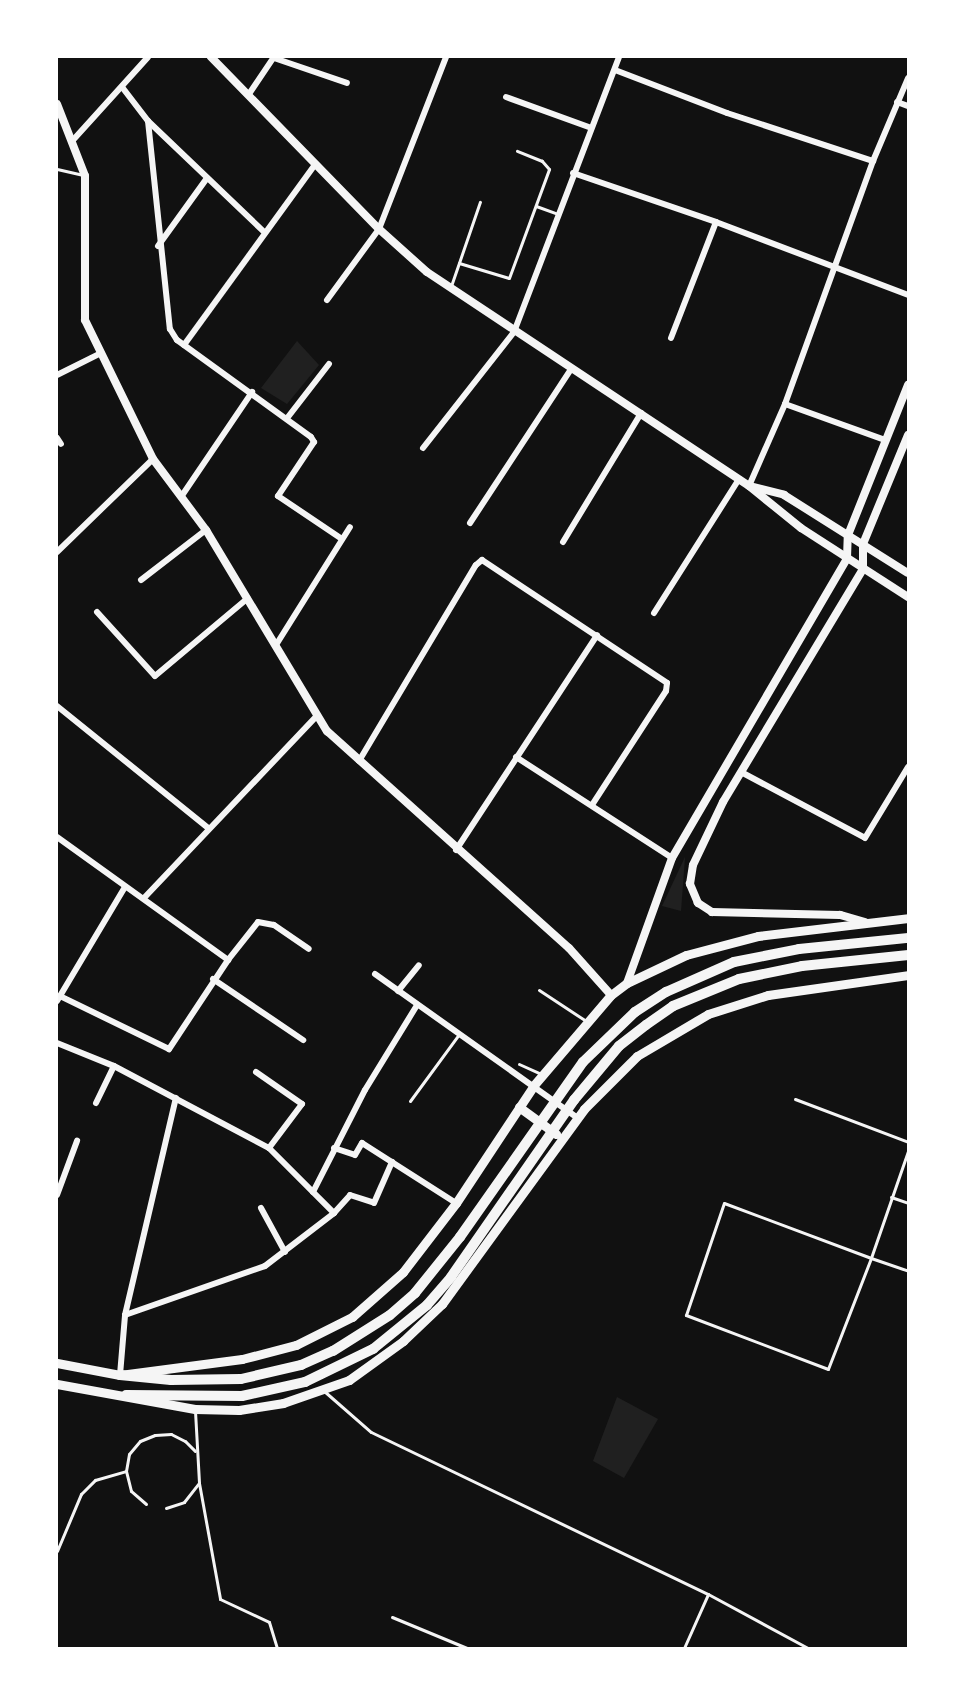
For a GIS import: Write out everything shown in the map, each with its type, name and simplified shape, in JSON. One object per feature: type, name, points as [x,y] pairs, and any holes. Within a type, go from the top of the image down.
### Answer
[{"type":"highway","points":[[120,1375],[242,1359],[296,1345],[352,1317],[403,1272],[456,1203],[534,1085],[611,995],[627,983],[686,956],[758,936],[908,918]]},
{"type":"highway","points":[[57,1363],[120,1375],[209,1381],[271,1374],[301,1365],[354,1340],[415,1293],[460,1237],[583,1062],[636,1012],[676,987],[734,962],[800,949],[908,938]]},
{"type":"highway","points":[[126,1395],[208,1398],[274,1390],[304,1382],[373,1348],[427,1305],[474,1247],[574,1100],[619,1047],[646,1025],[674,1006],[738,979],[802,966],[908,955]]},
{"type":"highway","points":[[57,1384],[195,1409],[238,1410],[324,1391],[349,1380],[403,1341],[442,1304],[599,1091],[637,1056],[708,1014],[768,995],[908,975]]},
{"type":"highway","points":[[519,1107],[563,1139]]},
{"type":"main road","points":[[211,57],[379,230],[450,288],[739,479],[774,508],[908,597]]},
{"type":"main road","points":[[749,486],[784,495],[908,573]]},
{"type":"street","points":[[74,139],[148,57]]},
{"type":"street","points":[[327,300],[379,230],[446,57]]},
{"type":"street","points":[[423,448],[514,332],[589,128],[619,57]]},
{"type":"street","points":[[249,94],[274,58],[347,83]]},
{"type":"street","points":[[615,70],[727,113],[873,161]]},
{"type":"street","points":[[749,486],[785,404],[837,266],[873,161],[908,78]]},
{"type":"street","points":[[122,87],[148,121],[263,231]]},
{"type":"street","points":[[506,97],[589,128]]},
{"type":"street","points":[[897,102],[908,106]]},
{"type":"street","points":[[57,104],[74,139],[86,176],[85,320],[153,459],[206,530],[276,645],[316,717],[359,762],[569,948],[611,995]]},
{"type":"street","points":[[148,121],[158,247],[170,329],[184,345],[288,417],[314,442],[278,496],[342,539]]},
{"type":"street","points":[[184,345],[263,231],[315,165]]},
{"type":"street","points":[[573,173],[837,266],[908,295]]},
{"type":"street","points":[[158,247],[207,178]]},
{"type":"street","points":[[671,338],[716,222]]},
{"type":"street","points":[[57,375],[101,353]]},
{"type":"street","points":[[288,417],[329,364]]},
{"type":"street","points":[[470,523],[570,369]]},
{"type":"street","points":[[627,983],[672,858],[847,558],[848,535],[908,385]]},
{"type":"street","points":[[181,497],[252,392]]},
{"type":"street","points":[[785,404],[885,440]]},
{"type":"street","points":[[562,542],[641,413]]},
{"type":"street","points":[[869,923],[840,915],[712,912],[698,903],[690,884],[693,865],[741,772],[863,569],[863,544],[908,435]]},
{"type":"street","points":[[57,552],[153,459]]},
{"type":"street","points":[[654,613],[739,479]]},
{"type":"street","points":[[276,645],[350,527]]},
{"type":"street","points":[[141,580],[206,530]]},
{"type":"street","points":[[359,762],[478,561],[597,635],[668,687],[592,805]]},
{"type":"street","points":[[97,612],[154,676],[248,598]]},
{"type":"street","points":[[456,850],[597,635]]},
{"type":"street","points":[[57,706],[208,828]]},
{"type":"street","points":[[144,898],[208,828],[316,717]]},
{"type":"street","points":[[516,757],[672,858]]},
{"type":"street","points":[[741,772],[865,838],[908,767]]},
{"type":"street","points":[[58,840],[144,898],[228,960]]},
{"type":"street","points":[[125,887],[59,998],[169,1049],[213,980],[258,922],[274,925],[309,949]]},
{"type":"street","points":[[398,991],[419,965]]},
{"type":"street","points":[[375,974],[578,1118]]},
{"type":"street","points":[[213,980],[303,1040]]},
{"type":"street","points":[[313,1192],[334,1148],[417,1005]]},
{"type":"street","points":[[57,1043],[114,1066],[269,1148],[334,1213]]},
{"type":"street","points":[[96,1102],[114,1066]]},
{"type":"street","points":[[256,1072],[302,1104],[269,1148]]},
{"type":"street","points":[[120,1375],[125,1315],[176,1098]]},
{"type":"street","points":[[57,1195],[77,1141]]},
{"type":"street","points":[[334,1148],[355,1155],[362,1143],[456,1203]]},
{"type":"street","points":[[125,1315],[265,1266],[334,1213],[350,1195],[374,1203],[392,1162]]},
{"type":"street","points":[[261,1208],[285,1252]]},
{"type":"lane","points":[[459,263],[508,280],[536,206],[548,164],[517,151]]},
{"type":"lane","points":[[57,169],[86,176]]},
{"type":"lane","points":[[450,288],[480,202]]},
{"type":"lane","points":[[536,206],[558,214]]},
{"type":"lane","points":[[539,990],[587,1022]]},
{"type":"lane","points":[[410,1101],[459,1034]]},
{"type":"lane","points":[[519,1064],[543,1074]]},
{"type":"lane","points":[[795,1099],[908,1142]]},
{"type":"lane","points":[[908,1151],[871,1258],[828,1369],[686,1315],[724,1203],[871,1258],[908,1271]]},
{"type":"lane","points":[[891,1197],[908,1203]]},
{"type":"lane","points":[[324,1391],[371,1432],[708,1594],[808,1648]]},
{"type":"lane","points":[[195,1409],[196,1452],[201,1467],[199,1483],[220,1599],[269,1622],[277,1648]]},
{"type":"lane","points":[[146,1504],[131,1491],[126,1472],[129,1454],[140,1441],[155,1434],[171,1434],[185,1441],[196,1452]]},
{"type":"lane","points":[[57,1551],[81,1494],[96,1480],[126,1472]]},
{"type":"lane","points":[[166,1508],[184,1502],[199,1483]]},
{"type":"lane","points":[[684,1648],[708,1594]]},
{"type":"lane","points":[[392,1617],[467,1648]]},
{"type":"shaded area","points":[[297,341],[319,365],[287,404],[261,388]]},
{"type":"shaded area","points":[[685,857],[681,911],[662,906]]},
{"type":"shaded area","points":[[617,1397],[658,1419],[624,1478],[593,1461]]}]
